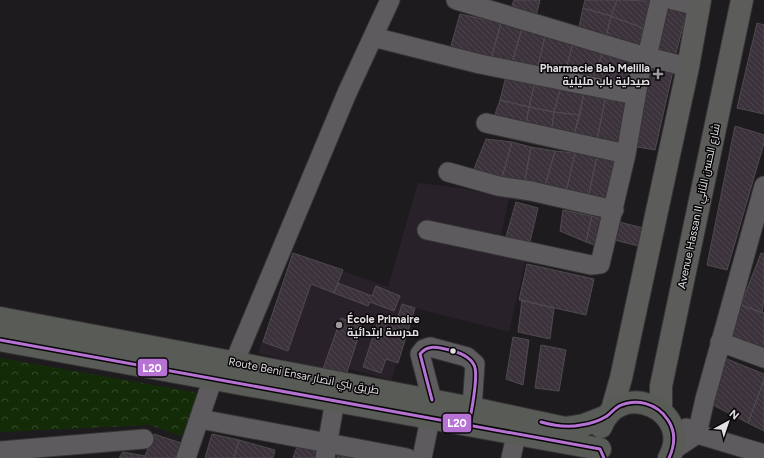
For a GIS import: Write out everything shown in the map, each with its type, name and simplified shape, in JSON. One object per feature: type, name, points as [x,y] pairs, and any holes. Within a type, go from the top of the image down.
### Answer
[{"type":"highway","name":"Route Beni Ensar طريق بني انصار","points":[[0,318],[335,400],[431,410]]},
{"type":"highway","name":"Route Beni Ensar طريق بني انصار","points":[[0,340],[225,374],[470,417],[566,428],[584,425],[628,403],[637,402],[650,405],[663,414]]},
{"type":"highway","points":[[600,455],[600,432],[610,413]]},
{"type":"highway","points":[[663,414],[672,428],[674,435],[671,454]]},
{"type":"highway","name":"Route Beni Ensar طريق بني انصار","points":[[470,417],[516,435],[600,455]]},
{"type":"main road","name":"Avenue Hassan II شارع الحسن الثاني","points":[[663,414],[661,386],[742,0]]},
{"type":"main road","points":[[610,413],[621,378],[688,66],[699,3]]},
{"type":"street","points":[[186,458],[200,419],[225,374],[347,93],[390,0]]},
{"type":"street","points":[[456,0],[645,56],[688,66]]},
{"type":"street","points":[[427,230],[597,265],[602,262],[626,154],[635,95],[660,0]]},
{"type":"street","points":[[673,0],[699,3]]},
{"type":"street","points":[[373,37],[480,64],[635,95]]},
{"type":"street","points":[[486,123],[626,154]]},
{"type":"street","points":[[448,172],[498,186],[531,191],[614,210]]},
{"type":"street","points":[[671,454],[697,434],[720,342],[756,248],[764,186]]},
{"type":"street","points":[[720,342],[764,358]]},
{"type":"street","points":[[422,458],[431,410],[420,354],[424,349],[430,347],[467,357],[475,364],[470,417]]},
{"type":"street","points":[[326,450],[335,400]]},
{"type":"street","points":[[663,414],[697,434],[764,454]]},
{"type":"street","points":[[200,419],[326,450],[407,458]]},
{"type":"street","points":[[511,458],[516,435]]},
{"type":"street","points":[[0,451],[23,454],[108,450],[144,439]]},
{"type":"shaded area","points":[[418,183],[467,189],[509,198],[500,239],[529,246],[509,332],[415,308],[391,380],[349,369],[346,375],[258,353],[293,253],[388,287]]},
{"type":"green space","points":[[0,358],[200,393],[181,436],[150,425],[0,432]]},
{"type":"building","points":[[514,0],[540,0],[536,16],[512,5]]},
{"type":"building","points":[[585,0],[617,0],[611,16],[583,8]]},
{"type":"building","points":[[617,0],[650,1],[643,28],[611,16]]},
{"type":"building","points":[[661,5],[687,11],[675,57],[649,51]]},
{"type":"building","points":[[583,8],[611,16],[606,37],[579,27]]},
{"type":"building","points":[[460,14],[501,23],[491,59],[450,49]]},
{"type":"building","points":[[611,16],[643,28],[639,49],[606,37]]},
{"type":"building","points":[[501,23],[522,28],[512,63],[491,59]]},
{"type":"building","points":[[757,23],[764,25],[764,114],[737,108]]},
{"type":"building","points":[[522,28],[545,36],[537,70],[512,63]]},
{"type":"building","points":[[545,36],[573,43],[564,76],[537,70]]},
{"type":"building","points":[[573,43],[603,52],[592,82],[564,76]]},
{"type":"building","points":[[603,52],[637,61],[630,89],[592,82]]},
{"type":"building","points":[[649,63],[673,71],[655,150],[632,146]]},
{"type":"building","points":[[506,76],[535,82],[529,107],[500,100]]},
{"type":"building","points":[[535,82],[560,90],[554,112],[529,107]]},
{"type":"building","points":[[560,90],[584,93],[580,115],[554,112]]},
{"type":"building","points":[[584,93],[605,100],[596,145],[573,139]]},
{"type":"building","points":[[500,100],[529,107],[525,130],[492,123]]},
{"type":"building","points":[[605,100],[631,103],[621,144],[596,145]]},
{"type":"building","points":[[529,107],[554,112],[551,136],[525,130]]},
{"type":"building","points":[[554,112],[580,115],[573,139],[551,136]]},
{"type":"building","points":[[735,126],[764,135],[764,143],[727,270],[707,265]]},
{"type":"building","points":[[486,139],[512,142],[501,181],[472,174]]},
{"type":"building","points":[[512,142],[531,147],[524,185],[501,181]]},
{"type":"building","points":[[531,147],[555,151],[544,189],[524,185]]},
{"type":"building","points":[[555,151],[575,153],[566,192],[544,189]]},
{"type":"building","points":[[575,153],[597,156],[588,198],[566,192]]},
{"type":"building","points":[[597,156],[616,158],[606,200],[588,198]]},
{"type":"building","points":[[516,202],[538,208],[529,246],[505,240]]},
{"type":"building","points":[[563,210],[592,216],[586,242],[560,231]]},
{"type":"building","points":[[592,216],[609,222],[603,248],[586,242]]},
{"type":"building","points":[[619,222],[643,228],[638,246],[615,240]]},
{"type":"building","points":[[293,253],[343,270],[334,293],[311,284],[288,351],[263,342]]},
{"type":"building","points":[[761,253],[764,254],[764,299],[762,313],[741,305]]},
{"type":"building","points":[[527,264],[594,279],[586,315],[519,300]]},
{"type":"building","points":[[338,283],[372,296],[376,286],[400,296],[394,311],[370,302],[368,306],[334,293]]},
{"type":"building","points":[[522,300],[554,308],[550,339],[518,332]]},
{"type":"building","points":[[402,304],[415,308],[398,363],[386,359],[381,373],[363,367],[379,318],[396,323]]},
{"type":"building","points":[[741,305],[764,313],[764,349],[730,337]]},
{"type":"building","points":[[341,318],[362,326],[346,375],[323,369]]},
{"type":"building","points":[[513,337],[529,340],[523,385],[506,379]]},
{"type":"building","points":[[541,345],[566,350],[559,391],[535,388]]},
{"type":"building","points":[[722,357],[764,374],[764,380],[748,423],[709,403]]},
{"type":"building","points":[[764,380],[764,431],[748,423]]},
{"type":"building","points":[[154,434],[181,443],[175,458],[144,458]]},
{"type":"building","points":[[212,434],[239,440],[234,458],[205,458]]},
{"type":"building","points":[[239,440],[275,450],[273,458],[234,458]]},
{"type":"building","points":[[297,447],[322,449],[320,458],[293,458]]},
{"type":"building","points":[[123,452],[145,456],[144,458],[119,458]]},
{"type":"building","points":[[338,454],[352,458],[337,458]]},
{"type":"transit line","name":"L20","points":[[0,340],[600,449],[604,458]]},
{"type":"transit line","name":"L20","points":[[432,400],[420,354],[425,349],[435,347],[457,352],[465,356],[474,365],[476,377],[468,426]]},
{"type":"transit line","name":"L20","points":[[541,422],[566,426],[584,425],[604,418],[619,406],[632,402],[639,402],[652,406],[658,410],[671,425],[674,439],[669,458]]},
{"type":"place","name":"Pharmacie Bab Melilla صيدلية باب مليلية","points":[[658,74]]},
{"type":"place","name":"École Primaire مدرسة ابتدائية","points":[[339,325]]}]
